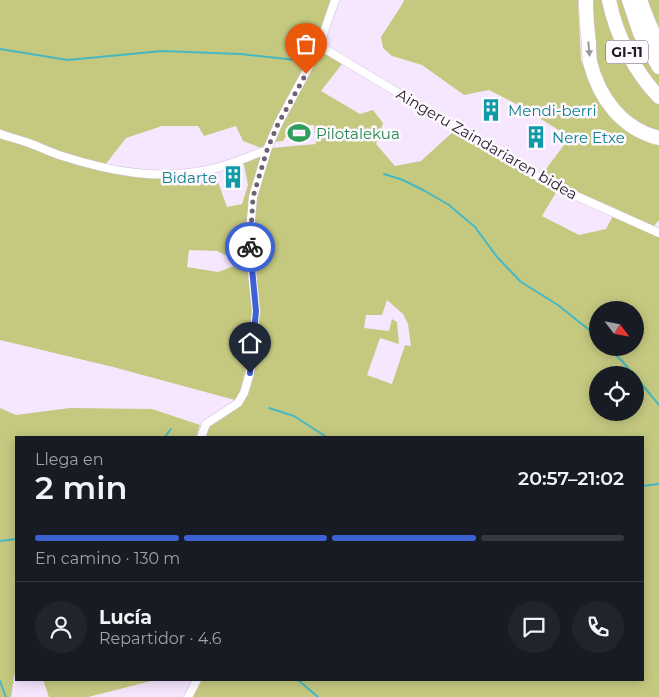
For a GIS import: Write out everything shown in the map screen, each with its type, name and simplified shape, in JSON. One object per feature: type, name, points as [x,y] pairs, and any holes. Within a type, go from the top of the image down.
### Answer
[{"type":"highway","points":[[586,0],[590,61],[599,87],[613,110],[622,119],[644,134],[659,138]]},
{"type":"highway","name":"GI-11","points":[[609,0],[613,17],[629,55],[650,88],[659,97]]},
{"type":"highway","points":[[628,0],[640,33],[659,68]]},
{"type":"highway","points":[[640,0],[659,46]]},
{"type":"street","points":[[202,436],[206,424],[238,403],[244,393],[250,373],[256,311],[249,242],[253,197],[267,150],[278,124],[320,46],[334,0]]},
{"type":"street","name":"Aingeru Zaindariaren bidea","points":[[320,46],[552,185],[659,233]]},
{"type":"street","points":[[0,134],[100,167],[130,173],[155,175],[184,174],[214,169],[267,150]]},
{"type":"street","points":[[188,697],[196,681]]},
{"type":"green space","points":[[0,0],[332,0],[318,46],[268,142],[261,148],[243,141],[236,126],[204,136],[198,126],[162,126],[126,138],[105,165],[61,152],[0,129]]},
{"type":"green space","points":[[404,0],[578,0],[581,60],[595,94],[610,117],[631,134],[652,144],[659,145],[659,220],[654,226],[581,194],[543,173],[570,137],[518,105],[489,90],[464,95],[422,65],[392,56],[383,48],[381,37]]},
{"type":"green space","points":[[591,0],[659,0],[659,131],[645,127],[628,116],[613,100],[602,78],[595,56]]},
{"type":"green space","points":[[322,51],[342,64],[321,91],[360,114],[373,110],[383,123],[376,144],[395,166],[421,161],[455,130],[557,191],[542,216],[579,235],[606,229],[613,216],[659,236],[659,697],[190,697],[198,681],[644,681],[644,436],[203,436],[207,426],[247,392],[257,307],[251,241],[255,199],[271,148],[316,144],[314,125],[292,126],[283,141],[273,142],[283,120]],"holes":[[[387,300],[403,314],[408,324],[411,346],[405,345],[392,384],[367,375],[380,338],[399,344],[397,322],[392,319],[389,331],[364,328],[366,315],[382,315]]]},
{"type":"green space","points":[[0,136],[129,175],[214,171],[227,207],[242,204],[248,185],[243,160],[264,153],[250,198],[247,260],[231,258],[217,251],[189,250],[187,267],[218,272],[234,266],[249,268],[252,312],[249,354],[241,389],[235,400],[113,367],[0,340]]},
{"type":"green space","points":[[0,408],[16,415],[70,408],[152,409],[200,425],[196,436],[15,436],[15,671],[11,697],[0,697]]},
{"type":"green space","points":[[43,681],[151,681],[88,697],[49,697]]},
{"type":"waterway","points":[[0,49],[68,60],[162,51],[240,54],[296,60]]},
{"type":"waterway","points":[[384,174],[403,180],[449,205],[475,227],[497,257],[521,282],[558,305],[589,330]]},
{"type":"waterway","points":[[617,356],[626,366]]},
{"type":"waterway","points":[[644,387],[659,405]]},
{"type":"waterway","points":[[269,408],[294,416],[325,436]]},
{"type":"waterway","points":[[166,436],[171,429]]},
{"type":"waterway","points":[[644,486],[659,484]]},
{"type":"waterway","points":[[0,541],[15,539]]},
{"type":"waterway","points":[[0,681],[6,697]]},
{"type":"waterway","points":[[299,681],[318,697]]},
{"type":"way so far","points":[[250,247],[253,197],[267,150],[278,124],[306,74]]},
{"type":"place","name":"Mendi-berri","points":[[491,110]]},
{"type":"place","name":"Pilotalekua","points":[[299,133]]},
{"type":"place","name":"Nere Etxe","points":[[536,137]]},
{"type":"place","name":"Bidarte","points":[[233,177]]},
{"type":"route","points":[[250,247],[256,311],[250,373]]}]
